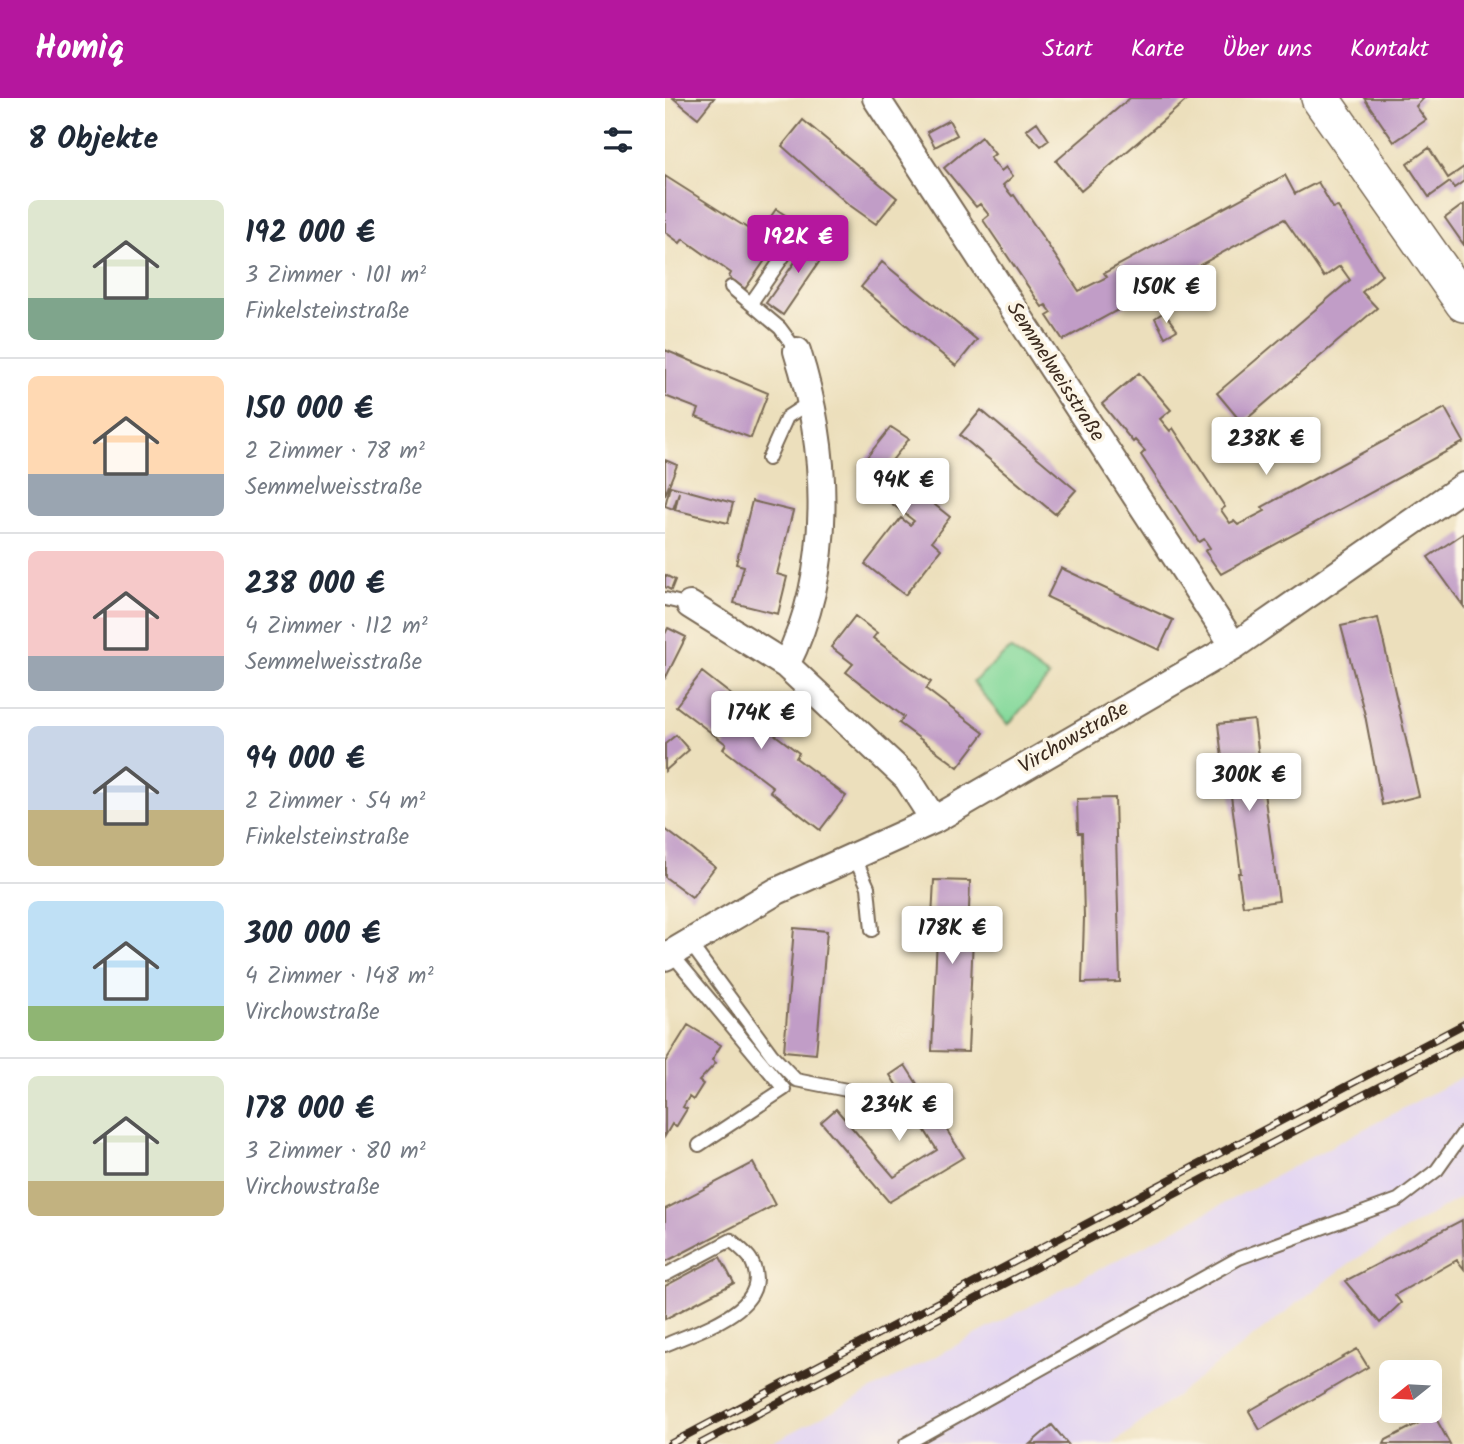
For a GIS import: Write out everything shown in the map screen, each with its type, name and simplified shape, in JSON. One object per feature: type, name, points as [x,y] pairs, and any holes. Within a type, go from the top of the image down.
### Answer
[{"type":"street","name":"Semmelweisstraße","points":[[876,98],[1234,646]]},
{"type":"street","points":[[1320,98],[1464,303]]},
{"type":"street","points":[[786,665],[801,634],[811,603],[819,553],[821,485],[813,400],[797,351]]},
{"type":"street","name":"Virchowstraße","points":[[675,951],[777,891],[934,820],[1234,646],[1464,486]]},
{"type":"street","points":[[678,602],[786,665],[907,778],[934,820]]},
{"type":"lane","points":[[751,303],[801,232]]},
{"type":"lane","points":[[731,287],[780,328],[797,351]]},
{"type":"lane","points":[[768,459],[787,417],[813,400]]},
{"type":"lane","points":[[854,856],[868,887],[871,930]]},
{"type":"lane","points":[[675,951],[796,1080],[877,1096]]},
{"type":"lane","points":[[675,951],[784,1089],[699,1145]]},
{"type":"lane","points":[[906,1444],[1238,1258],[1398,1200],[1437,1170],[1464,1132]]},
{"type":"lane","points":[[665,1275],[731,1240],[751,1259],[757,1286],[748,1302],[729,1315],[665,1345]]},
{"type":"shaded area","points":[[1464,1076],[1464,1195],[1351,1262],[1113,1444],[770,1444]]},
{"type":"green space","points":[[1010,649],[1049,677],[1008,725],[973,682]]},
{"type":"building","points":[[673,98],[714,98],[698,118]]},
{"type":"building","points":[[1130,98],[1189,98],[1081,191],[1056,161]]},
{"type":"building","points":[[1364,98],[1424,98],[1416,106],[1426,120],[1394,142]]},
{"type":"building","points":[[803,120],[897,198],[876,224],[848,204],[782,146]]},
{"type":"building","points":[[949,120],[957,135],[935,147],[927,132]]},
{"type":"building","points":[[1037,122],[1049,140],[1041,146],[1026,130]]},
{"type":"building","points":[[981,137],[995,154],[990,158],[1001,171],[1006,167],[1013,176],[1003,185],[1014,195],[1079,291],[1107,277],[1104,273],[1285,175],[1295,194],[1318,182],[1333,208],[1338,207],[1382,275],[1362,292],[1377,308],[1242,423],[1217,393],[1350,280],[1340,266],[1324,277],[1284,219],[1063,340],[1047,316],[1052,313],[1046,305],[1042,307],[983,220],[989,215],[980,204],[976,207],[944,168]]},
{"type":"building","points":[[1429,148],[1448,178],[1464,167],[1464,181],[1454,188],[1450,182],[1429,197],[1407,164]]},
{"type":"building","points":[[665,176],[758,235],[776,209],[793,220],[745,289],[729,277],[731,273],[683,239],[680,243],[665,232]]},
{"type":"building","points":[[1464,204],[1464,245],[1445,218]]},
{"type":"building","points":[[814,235],[830,246],[783,315],[766,303]]},
{"type":"building","points":[[882,262],[977,340],[956,366],[861,287]]},
{"type":"building","points":[[1164,312],[1177,330],[1165,337],[1155,318]]},
{"type":"building","points":[[665,350],[768,393],[751,438],[696,417],[699,409],[665,396]]},
{"type":"building","points":[[1139,373],[1171,410],[1160,419],[1170,431],[1173,428],[1225,507],[1221,510],[1230,523],[1234,521],[1238,525],[1265,511],[1262,507],[1445,408],[1464,442],[1221,574],[1205,551],[1210,548],[1204,539],[1199,542],[1141,455],[1145,451],[1135,440],[1133,442],[1102,404]]},
{"type":"building","points":[[981,410],[1076,490],[1055,514],[960,435]]},
{"type":"building","points":[[891,427],[909,439],[890,463],[934,497],[930,501],[950,517],[932,541],[941,549],[905,595],[865,564],[901,518],[910,525],[914,521],[882,496],[879,500],[868,492],[876,480],[859,467]]},
{"type":"building","points":[[665,460],[677,465],[665,495]]},
{"type":"building","points":[[670,486],[733,503],[728,523],[675,510],[679,492],[673,509],[665,506]]},
{"type":"building","points":[[752,501],[793,511],[777,574],[787,577],[778,614],[734,603],[744,566],[736,564]]},
{"type":"building","points":[[1464,533],[1464,607],[1428,557]]},
{"type":"building","points":[[1061,568],[1173,620],[1159,650],[1047,597]]},
{"type":"building","points":[[665,575],[675,580],[671,590],[665,587]]},
{"type":"building","points":[[855,616],[877,633],[873,638],[931,682],[926,689],[984,733],[958,767],[899,723],[904,717],[846,672],[853,664],[831,647]]},
{"type":"building","points":[[1378,618],[1419,796],[1382,805],[1365,715],[1341,626]]},
{"type":"building","points":[[668,628],[686,637],[665,679],[665,634]]},
{"type":"building","points":[[702,672],[752,711],[749,715],[799,753],[796,758],[846,796],[820,830],[770,791],[773,787],[723,749],[726,744],[676,706]]},
{"type":"building","points":[[1254,720],[1279,901],[1243,906],[1226,757],[1222,758],[1218,724]]},
{"type":"building","points":[[676,735],[689,750],[665,771],[665,744]]},
{"type":"building","points":[[1115,798],[1120,982],[1082,983],[1082,833],[1078,833],[1077,799]]},
{"type":"building","points":[[665,829],[715,867],[692,897],[665,877]]},
{"type":"building","points":[[934,880],[970,881],[968,937],[973,937],[968,1052],[932,1051],[937,937],[931,937]]},
{"type":"building","points":[[794,928],[827,931],[816,1054],[784,1051]]},
{"type":"building","points":[[688,1025],[721,1045],[712,1060],[716,1063],[699,1081],[703,1084],[693,1100],[689,1097],[683,1107],[687,1109],[676,1127],[672,1124],[665,1136],[665,1062]]},
{"type":"building","points":[[905,1065],[964,1157],[889,1202],[821,1122],[836,1109],[894,1177],[937,1150],[890,1075]]},
{"type":"building","points":[[753,1163],[775,1205],[665,1262],[665,1209]]},
{"type":"building","points":[[1462,1220],[1464,1269],[1457,1260],[1395,1295],[1401,1303],[1380,1323],[1345,1281]]},
{"type":"building","points":[[720,1257],[734,1283],[665,1319],[665,1286]]},
{"type":"building","points":[[1357,1349],[1368,1367],[1260,1430],[1249,1411]]},
{"type":"building","points":[[1419,1423],[1438,1423],[1450,1444],[1384,1444],[1386,1440]]},
{"type":"building","points":[[1052,1425],[1068,1444],[1030,1444]]},
{"type":"railway","points":[[670,1444],[1464,1024]]},
{"type":"railway","points":[[700,1444],[1464,1042]]}]
